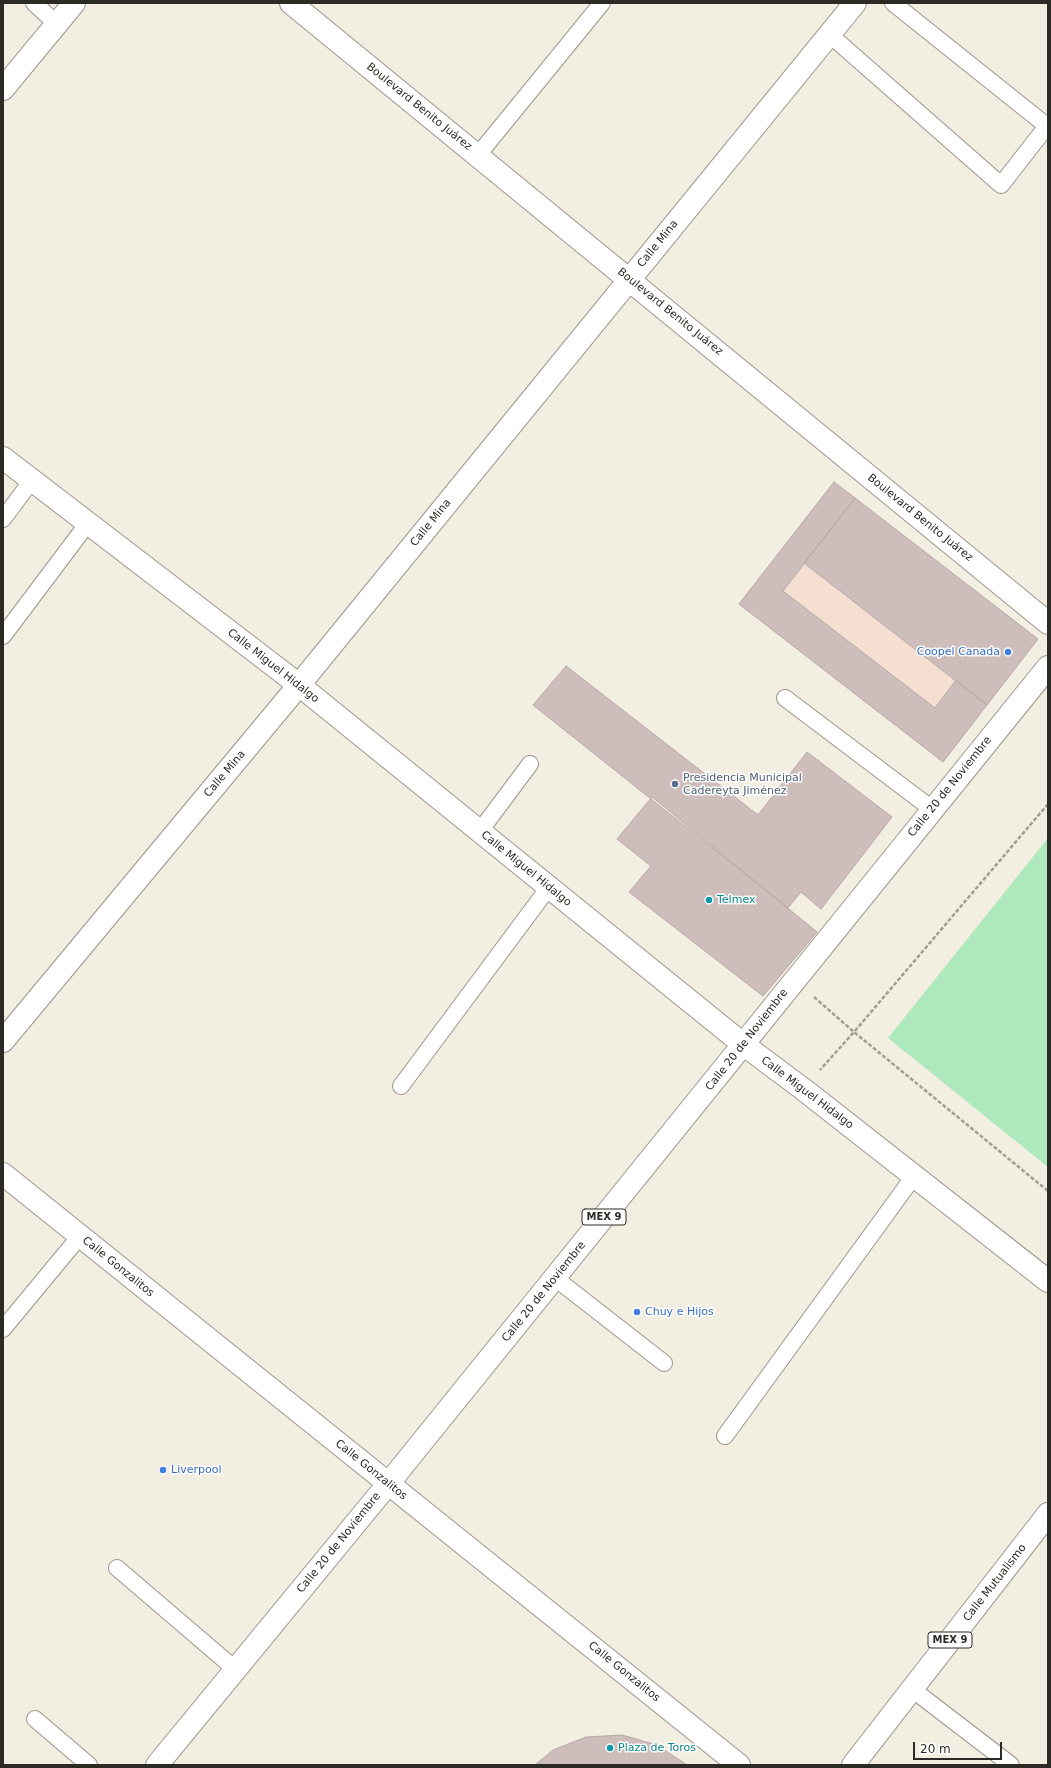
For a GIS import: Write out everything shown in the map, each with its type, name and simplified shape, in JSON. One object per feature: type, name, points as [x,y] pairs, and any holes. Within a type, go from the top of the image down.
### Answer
[{"type":"street","points":[[3,89],[74,3]]},
{"type":"street","name":"Boulevard Benito Juárez","points":[[291,3],[1048,623]]},
{"type":"street","name":"Calle Mina","points":[[3,1041],[299,685],[855,3]]},
{"type":"street","name":"Calle Miguel Hidalgo","points":[[3,458],[299,685],[744,1045],[803,1089],[1048,1281]]},
{"type":"street","name":"Calle 20 de Noviembre","points":[[157,1765],[388,1484],[1048,667]]},
{"type":"street","name":"Calle Gonzalitos","points":[[3,1174],[739,1765]]},
{"type":"street","name":"Calle Mutualismo","points":[[853,1765],[1048,1514]]},
{"type":"lane","points":[[34,3],[57,24]]},
{"type":"lane","points":[[478,155],[602,3]]},
{"type":"lane","points":[[829,34],[1001,185],[1047,125],[893,3]]},
{"type":"lane","points":[[3,520],[32,480]]},
{"type":"lane","points":[[3,636],[88,523]]},
{"type":"lane","points":[[785,698],[932,809]]},
{"type":"lane","points":[[480,831],[530,764]]},
{"type":"lane","points":[[401,1086],[549,887]]},
{"type":"lane","points":[[725,1436],[914,1176]]},
{"type":"lane","points":[[3,1329],[80,1236]]},
{"type":"lane","points":[[555,1278],[664,1363]]},
{"type":"lane","points":[[117,1568],[235,1669]]},
{"type":"lane","points":[[912,1689],[1011,1765]]},
{"type":"lane","points":[[35,1719],[89,1765]]},
{"type":"path","points":[[803,1089],[854,1032],[1048,804]]},
{"type":"path","points":[[794,980],[854,1032],[1048,1191]]},
{"type":"shaded area","points":[[834,482],[1038,639],[943,762],[739,604]]},
{"type":"green space","points":[[1048,838],[1048,1167],[888,1038]]},
{"type":"building","points":[[834,482],[855,498],[783,591],[935,708],[956,680],[987,705],[943,762],[739,604]]},
{"type":"building","points":[[855,498],[1038,639],[987,705],[804,563]]},
{"type":"building","name":"Presidencia Municipal Cadereyta Jiménez","points":[[566,666],[758,815],[807,752],[892,817],[821,909],[801,892],[788,908],[533,705]]},
{"type":"building","name":"Telmex","points":[[652,797],[817,932],[763,996],[629,892],[651,866],[617,839]]},
{"type":"building","name":"Plaza de Toros","points":[[622,1735],[657,1745],[687,1765],[535,1765],[553,1750],[586,1737]]},
{"type":"place","name":"Coopel Canada","points":[[1008,652]]},
{"type":"place","name":"Presidencia Municipal Cadereyta Jiménez","points":[[675,784]]},
{"type":"place","name":"Telmex","points":[[709,900]]},
{"type":"place","name":"Chuy e Hijos","points":[[637,1312]]},
{"type":"place","name":"Liverpool","points":[[163,1470]]},
{"type":"place","name":"Plaza de Toros","points":[[610,1748]]}]
